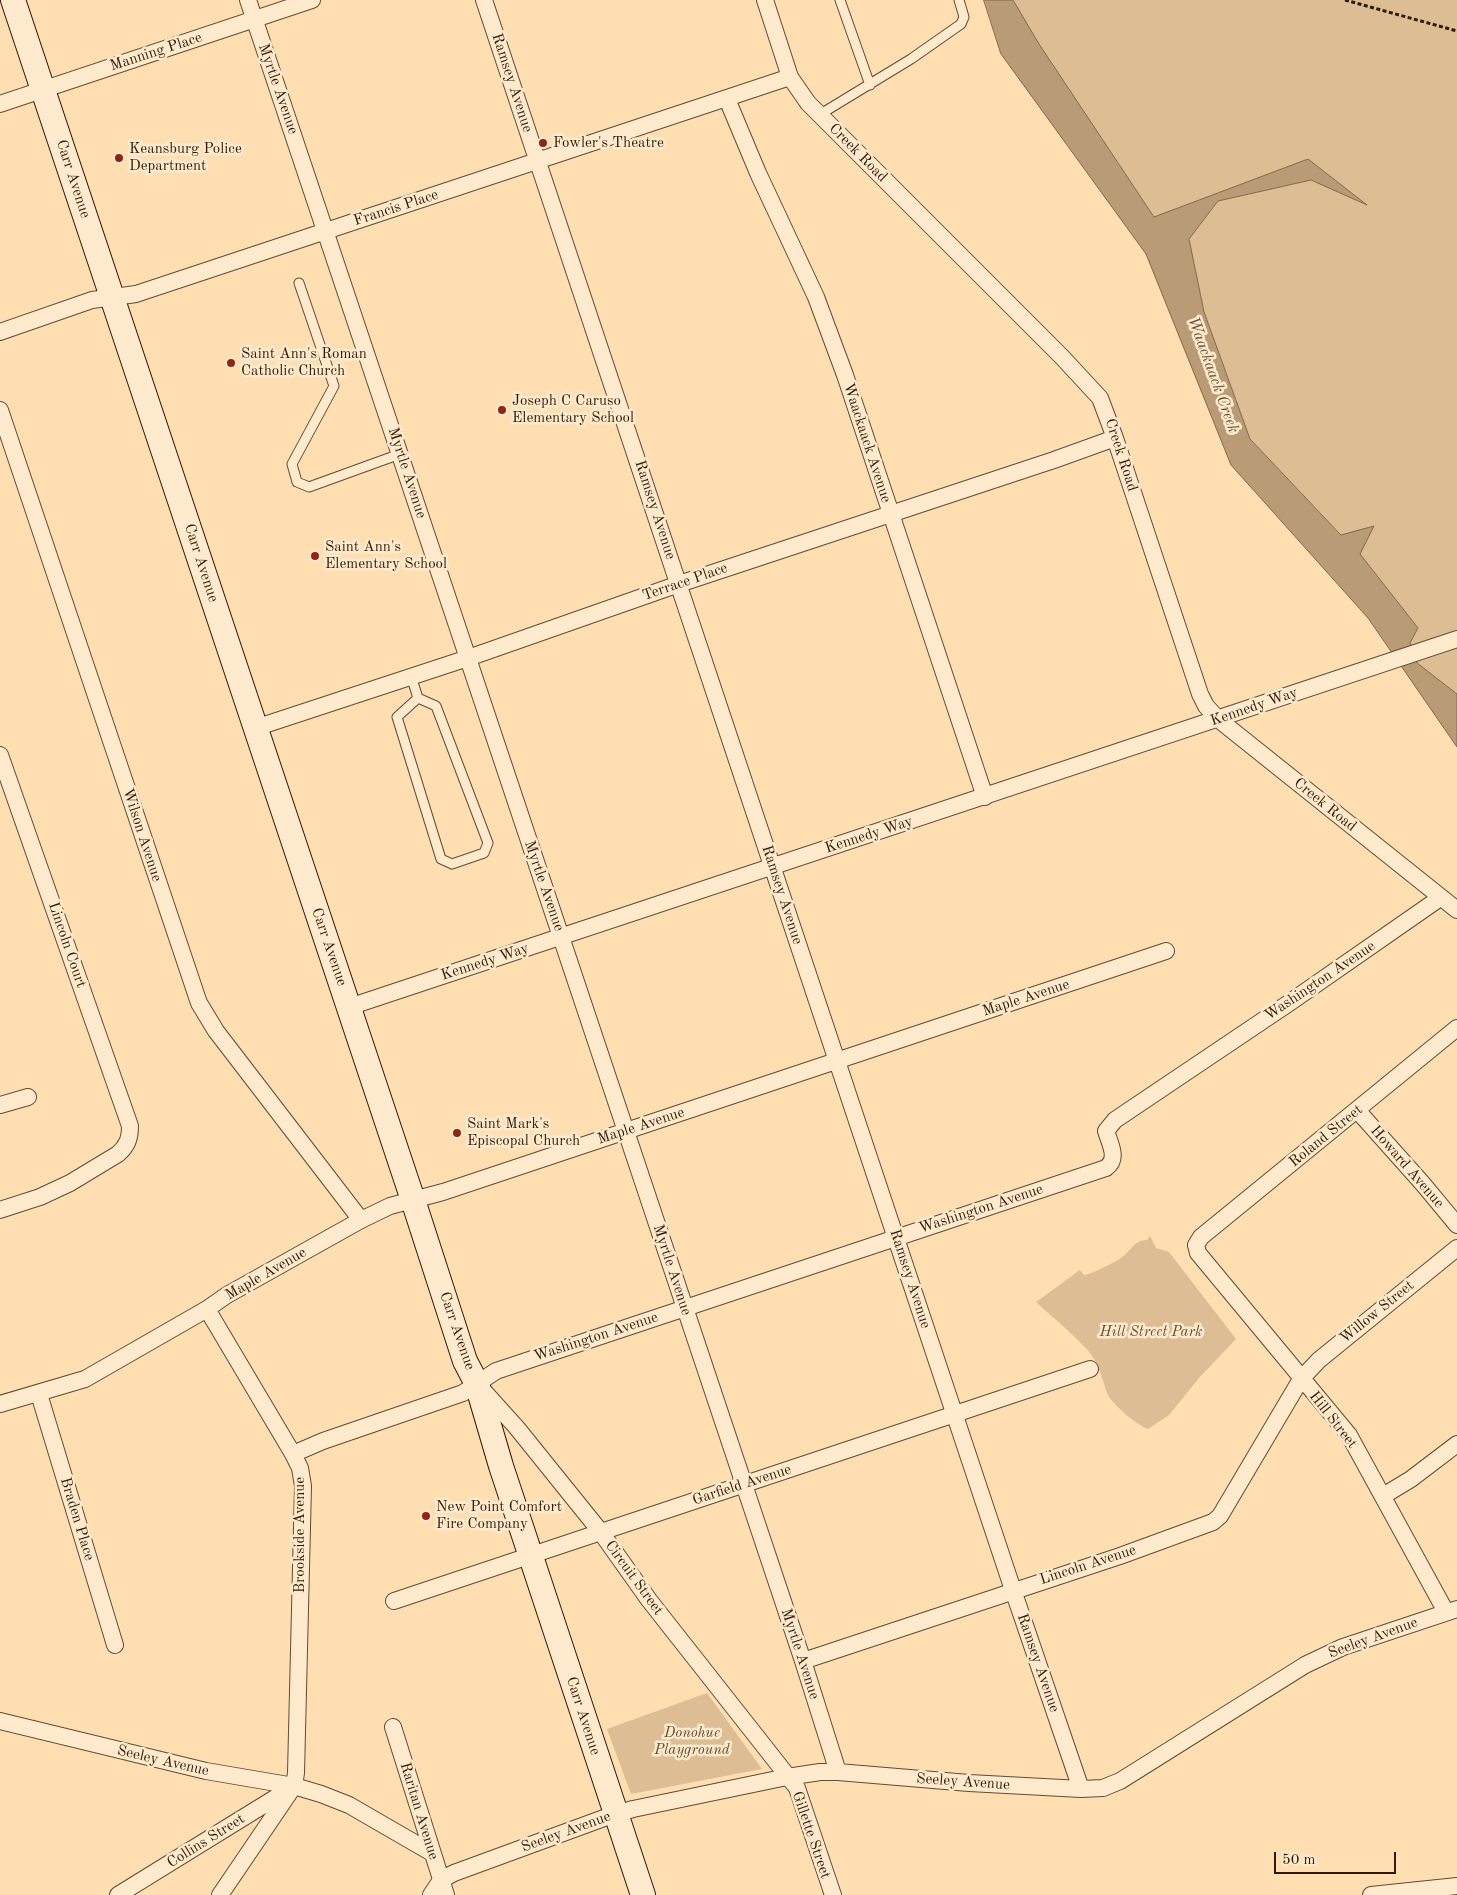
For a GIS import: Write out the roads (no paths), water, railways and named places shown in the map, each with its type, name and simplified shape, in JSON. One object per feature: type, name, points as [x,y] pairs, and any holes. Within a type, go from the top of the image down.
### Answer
[{"type":"street","name":"Carr Avenue","points":[[13,0],[414,1200],[465,1361],[477,1384],[501,1466],[643,1895]]},
{"type":"street","name":"Myrtle Avenue","points":[[248,0],[803,1661],[838,1772]]},
{"type":"street","name":"Manning Place","points":[[0,104],[312,0]]},
{"type":"street","name":"Ramsey Avenue","points":[[484,0],[1013,1590],[1081,1789]]},
{"type":"street","name":"Creek Road","points":[[764,0],[790,77],[808,103],[1062,357],[1100,398],[1105,408],[1200,694],[1206,706],[1218,719],[1457,910]]},
{"type":"street","name":"Francis Place","points":[[0,332],[92,300],[136,294],[790,77]]},
{"type":"street","name":"Waackaack Avenue","points":[[727,99],[758,173],[816,297],[845,375],[985,797]]},
{"type":"street","name":"Wilson Avenue","points":[[0,410],[199,1003],[216,1031],[361,1220]]},
{"type":"street","name":"Terrace Place","points":[[255,728],[468,658],[679,584],[1115,438]]},
{"type":"street","name":"Kennedy Way","points":[[349,1007],[1457,639]]},
{"type":"street","name":"Lincoln Court","points":[[0,755],[130,1126],[130,1135],[124,1148],[118,1154],[70,1183],[40,1197],[0,1210]]},
{"type":"street","name":"Washington Avenue","points":[[293,1454],[323,1441],[463,1393],[496,1371],[1106,1168],[1111,1165],[1114,1158],[1106,1131],[1114,1120],[1289,1003],[1440,898]]},
{"type":"street","name":"Maple Avenue","points":[[0,1404],[39,1394],[94,1375],[207,1309],[227,1295],[361,1220],[390,1206],[443,1192],[1166,950]]},
{"type":"street","name":"Roland Street","points":[[1196,1245],[1201,1237],[1457,1028]]},
{"type":"street","points":[[0,1105],[28,1098]]},
{"type":"street","name":"Howard Avenue","points":[[1357,1110],[1457,1225]]},
{"type":"street","name":"Hill Street","points":[[1196,1245],[1198,1254],[1349,1435],[1452,1611]]},
{"type":"street","name":"Willow Street","points":[[1301,1379],[1319,1360],[1457,1248]]},
{"type":"street","name":"Brookside Avenue","points":[[207,1309],[300,1468],[303,1486],[296,1773],[294,1786]]},
{"type":"street","name":"Garfield Avenue","points":[[394,1601],[1090,1369]]},
{"type":"street","name":"Lincoln Avenue","points":[[803,1661],[1120,1556],[1213,1522],[1220,1516],[1301,1379]]},
{"type":"street","name":"Circuit Street","points":[[477,1384],[517,1428],[600,1532],[649,1600],[787,1777]]},
{"type":"street","name":"Braden Place","points":[[39,1394],[115,1645]]},
{"type":"street","points":[[1383,1496],[1411,1479],[1457,1444]]},
{"type":"street","name":"Seeley Avenue","points":[[443,1888],[454,1873],[615,1814],[787,1777],[820,1772],[969,1783],[1081,1789],[1103,1788],[1120,1781],[1305,1666],[1343,1647],[1452,1611]]},
{"type":"street","name":"Seeley Avenue","points":[[0,1722],[206,1771],[294,1786],[339,1800],[432,1853]]},
{"type":"street","name":"Raritan Avenue","points":[[393,1727],[443,1888]]},
{"type":"street","name":"Gillette Street","points":[[787,1777],[797,1788],[833,1895]]},
{"type":"street","points":[[220,1895],[294,1786]]},
{"type":"street","name":"Collins Street","points":[[118,1895],[294,1786]]},
{"type":"street","points":[[1371,1895],[1457,1886]]},
{"type":"street","points":[[431,1895],[443,1888]]},
{"type":"lane","points":[[840,0],[870,85]]},
{"type":"lane","points":[[819,115],[912,59],[961,24],[964,17],[959,0]]},
{"type":"lane","points":[[299,282],[334,386],[292,464],[298,482],[309,487],[400,454]]},
{"type":"lane","points":[[411,676],[418,698],[436,706],[488,843],[484,853],[452,864],[441,859],[397,717],[418,698]]},
{"type":"water","name":"Waackaack Creek","points":[[984,0],[1013,0],[1039,44],[1154,217],[1308,159],[1367,205],[1311,180],[1218,201],[1189,239],[1204,312],[1250,439],[1341,535],[1374,526],[1360,554],[1418,628],[1410,643],[1417,663],[1457,694],[1457,747],[1368,618],[1231,465],[1146,254],[1001,54]]},
{"type":"place","name":"Fowler's Theatre","points":[[543,143]]},
{"type":"place","name":"Keansburg Police Department","points":[[119,158]]},
{"type":"place","name":"Saint Ann's Roman Catholic Church","points":[[231,363]]},
{"type":"place","name":"Joseph C Caruso Elementary School","points":[[502,410]]},
{"type":"place","name":"Saint Ann's Elementary School","points":[[315,556]]},
{"type":"place","name":"Saint Mark's Episcopal Church","points":[[457,1133]]},
{"type":"place","name":"New Point Comfort Fire Company","points":[[426,1516]]},
{"type":"park label","name":"Hill Street Park","points":[[1151,1332]]},
{"type":"park label","name":"Donohue Playground","points":[[692,1742]]}]
